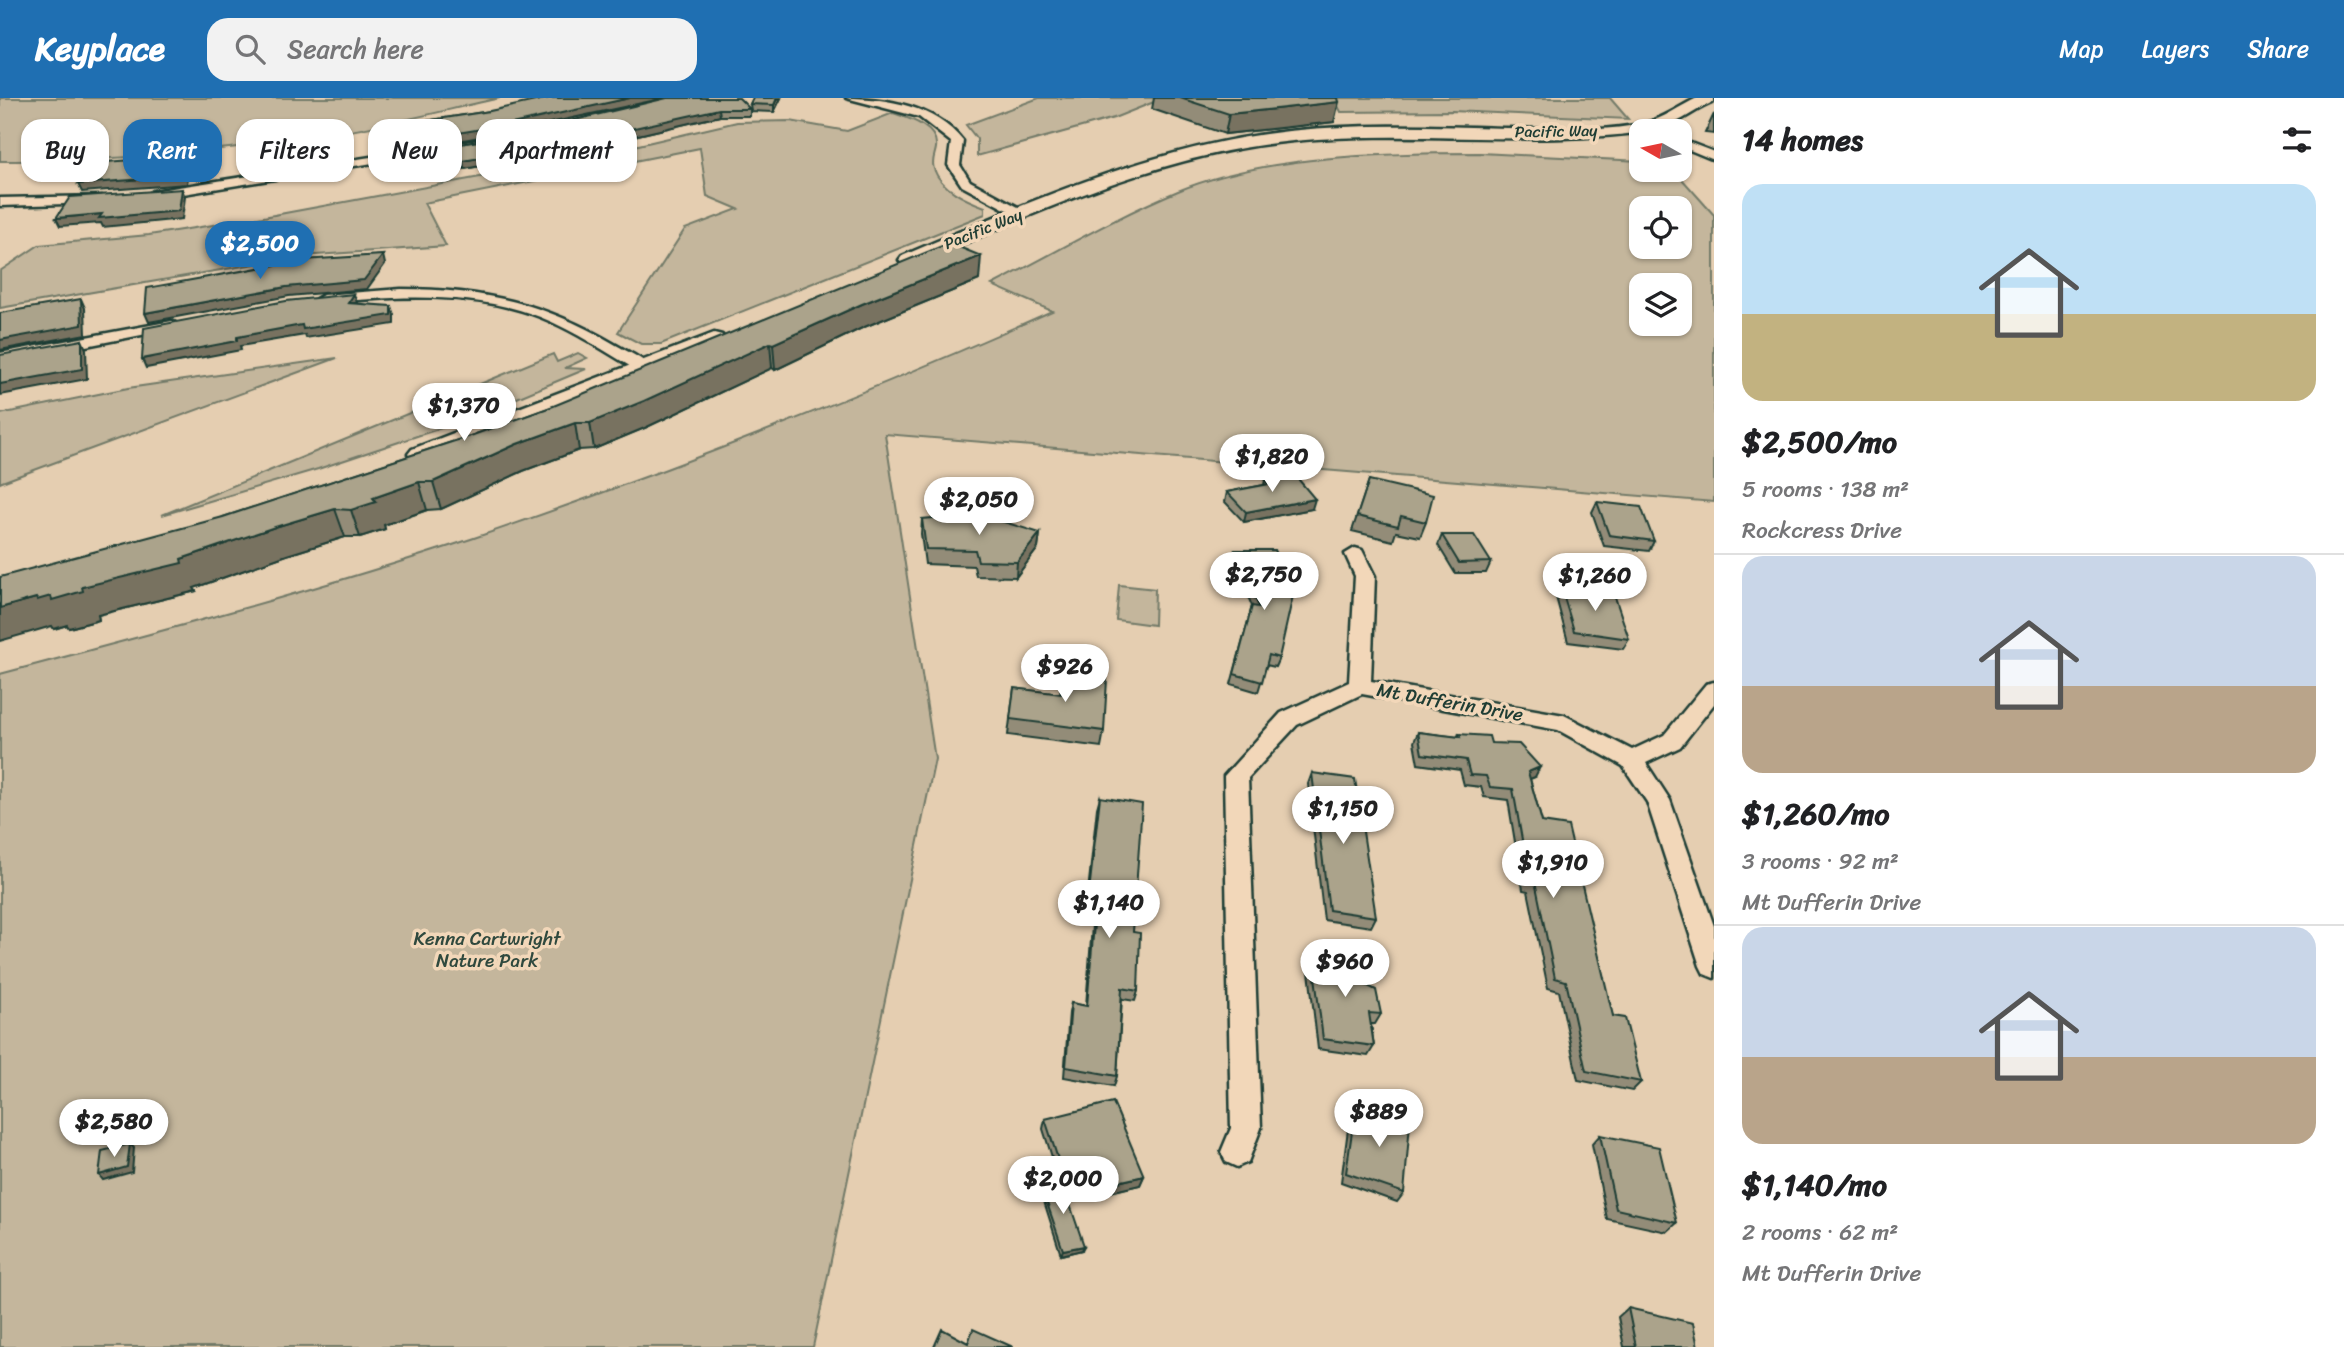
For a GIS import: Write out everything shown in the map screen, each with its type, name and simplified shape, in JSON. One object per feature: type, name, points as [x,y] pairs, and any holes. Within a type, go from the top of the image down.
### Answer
[{"type":"street","points":[[851,98],[890,105],[931,118],[948,130],[957,141],[954,165],[959,177],[977,191],[1023,213]]},
{"type":"street","name":"Pacific Way","points":[[1672,119],[1712,98]]},
{"type":"street","name":"Pacific Way","points":[[885,270],[1146,165],[1264,139],[1404,130],[1539,133],[1629,130]]},
{"type":"street","points":[[143,196],[236,184],[476,144]]},
{"type":"street","points":[[1692,147],[1714,156]]},
{"type":"street","points":[[0,202],[117,198]]},
{"type":"street","points":[[302,301],[395,293],[497,300],[533,309],[644,369]]},
{"type":"street","points":[[0,358],[181,323]]},
{"type":"street","points":[[400,462],[644,369],[732,332]]},
{"type":"street","points":[[1356,554],[1365,576],[1360,686]]},
{"type":"street","name":"Mt Dufferin Drive","points":[[1237,1152],[1246,1128],[1236,776],[1289,719],[1360,686],[1564,723],[1631,760],[1658,800],[1714,966]]},
{"type":"street","points":[[1631,760],[1672,741],[1714,689]]},
{"type":"green space","points":[[0,98],[500,98],[408,119],[368,119],[368,127],[354,130],[354,119],[236,119],[236,147],[222,148],[222,119],[123,119],[123,157],[109,158],[109,119],[21,119],[21,161],[0,161]]},
{"type":"green space","points":[[1039,98],[1164,98],[1114,118],[977,156],[977,139],[966,125]]},
{"type":"green space","points":[[1334,98],[1610,98],[1628,119],[1452,111],[1341,112]]},
{"type":"green space","points":[[893,113],[928,129],[936,141],[933,166],[937,176],[955,193],[985,207],[985,214],[661,344],[641,344],[618,332],[685,229],[738,209],[707,196],[700,148],[637,161],[637,145],[737,122],[790,121],[847,131]]},
{"type":"green space","name":"Kenna Cartwright Nature Park","points":[[1480,153],[1629,160],[1629,182],[1685,182],[1714,215],[1714,502],[885,434],[935,759],[813,1347],[0,1347],[0,674],[238,610],[415,557],[693,459],[838,402],[1052,311],[992,285],[1154,201],[1212,179],[1249,170],[1327,158]]},
{"type":"green space","points":[[476,178],[476,182],[529,182],[424,203],[446,246],[301,256],[0,308],[0,271],[39,245],[149,235]]},
{"type":"green space","points":[[578,353],[587,358],[565,368],[586,369],[486,411],[455,416],[456,423],[318,469],[162,515],[553,354],[557,362]]},
{"type":"green space","points":[[337,358],[0,483],[0,414],[128,388]]},
{"type":"green space","points":[[1119,585],[1155,589],[1154,625],[1116,620]]},
{"type":"building","points":[[549,98],[630,98],[534,119],[476,119],[476,130],[462,132],[462,119],[438,119]]},
{"type":"building","points":[[667,98],[739,98],[750,109],[719,109],[637,127],[637,119],[579,119]]},
{"type":"building","points":[[753,98],[777,98],[774,105],[750,104]]},
{"type":"building","points":[[1180,98],[1338,98],[1339,102],[1229,114]]},
{"type":"building","points":[[476,141],[476,159],[463,161],[462,144]]},
{"type":"building","points":[[123,161],[123,181],[109,182],[109,162]]},
{"type":"building","points":[[182,189],[179,211],[99,218],[102,214],[56,218],[70,197]]},
{"type":"building","points":[[949,243],[981,256],[770,343],[590,423],[575,423],[517,444],[433,482],[419,482],[373,498],[376,502],[351,510],[335,509],[275,527],[181,559],[182,563],[82,587],[83,591],[52,600],[51,596],[37,600],[36,598],[0,608],[0,577],[223,517],[473,435],[551,407]]},
{"type":"building","points":[[383,255],[364,280],[286,287],[145,313],[147,288],[302,260]]},
{"type":"building","points":[[354,294],[348,303],[391,306],[391,315],[303,329],[302,325],[237,337],[237,341],[142,359],[144,328],[286,301]]},
{"type":"building","points":[[81,299],[82,325],[0,340],[0,313]]},
{"type":"building","points":[[82,340],[82,369],[0,384],[0,355]]},
{"type":"building","points":[[1294,474],[1315,499],[1246,512],[1227,492],[1269,484],[1265,480]]},
{"type":"building","points":[[1369,480],[1433,495],[1426,522],[1401,516],[1398,526],[1357,516]]},
{"type":"building","points":[[1597,502],[1641,507],[1654,541],[1609,535]]},
{"type":"building","points":[[978,514],[1040,533],[1017,562],[978,561],[975,550],[926,549],[922,519]]},
{"type":"building","points":[[1442,535],[1474,535],[1491,562],[1459,563]]},
{"type":"building","points":[[1235,550],[1275,550],[1294,591],[1279,658],[1269,655],[1262,682],[1234,674],[1252,606],[1259,607]]},
{"type":"building","points":[[1561,587],[1614,594],[1629,639],[1574,631]]},
{"type":"building","points":[[1063,674],[1107,679],[1104,731],[1010,719],[1014,688],[1061,694]]},
{"type":"building","points":[[1418,732],[1460,737],[1459,734],[1489,736],[1491,743],[1519,744],[1540,767],[1528,772],[1542,822],[1568,826],[1613,1016],[1625,1018],[1641,1082],[1586,1071],[1566,981],[1555,978],[1535,881],[1529,879],[1513,789],[1490,787],[1486,776],[1470,775],[1466,760],[1422,754]]},
{"type":"building","points":[[1312,773],[1355,779],[1376,917],[1329,910]]},
{"type":"building","points":[[1100,797],[1142,804],[1133,932],[1140,933],[1138,991],[1122,988],[1117,1076],[1066,1067],[1071,1003],[1087,1006],[1096,901],[1088,900]]},
{"type":"building","points":[[1312,953],[1362,959],[1366,985],[1376,990],[1381,1014],[1369,1013],[1374,1046],[1323,1039]]},
{"type":"building","points":[[1113,1102],[1144,1176],[1069,1193],[1045,1119]]},
{"type":"building","points":[[1356,1104],[1410,1123],[1404,1193],[1346,1173]]},
{"type":"building","points":[[1600,1135],[1659,1147],[1677,1223],[1616,1209]]},
{"type":"building","points":[[130,1144],[127,1167],[99,1175],[102,1151]]},
{"type":"building","points":[[1062,1181],[1084,1246],[1063,1250],[1042,1188]]},
{"type":"building","points":[[1628,1308],[1693,1323],[1698,1347],[1636,1347]]},
{"type":"building","points":[[942,1329],[968,1343],[973,1329],[1013,1347],[934,1347]]}]
